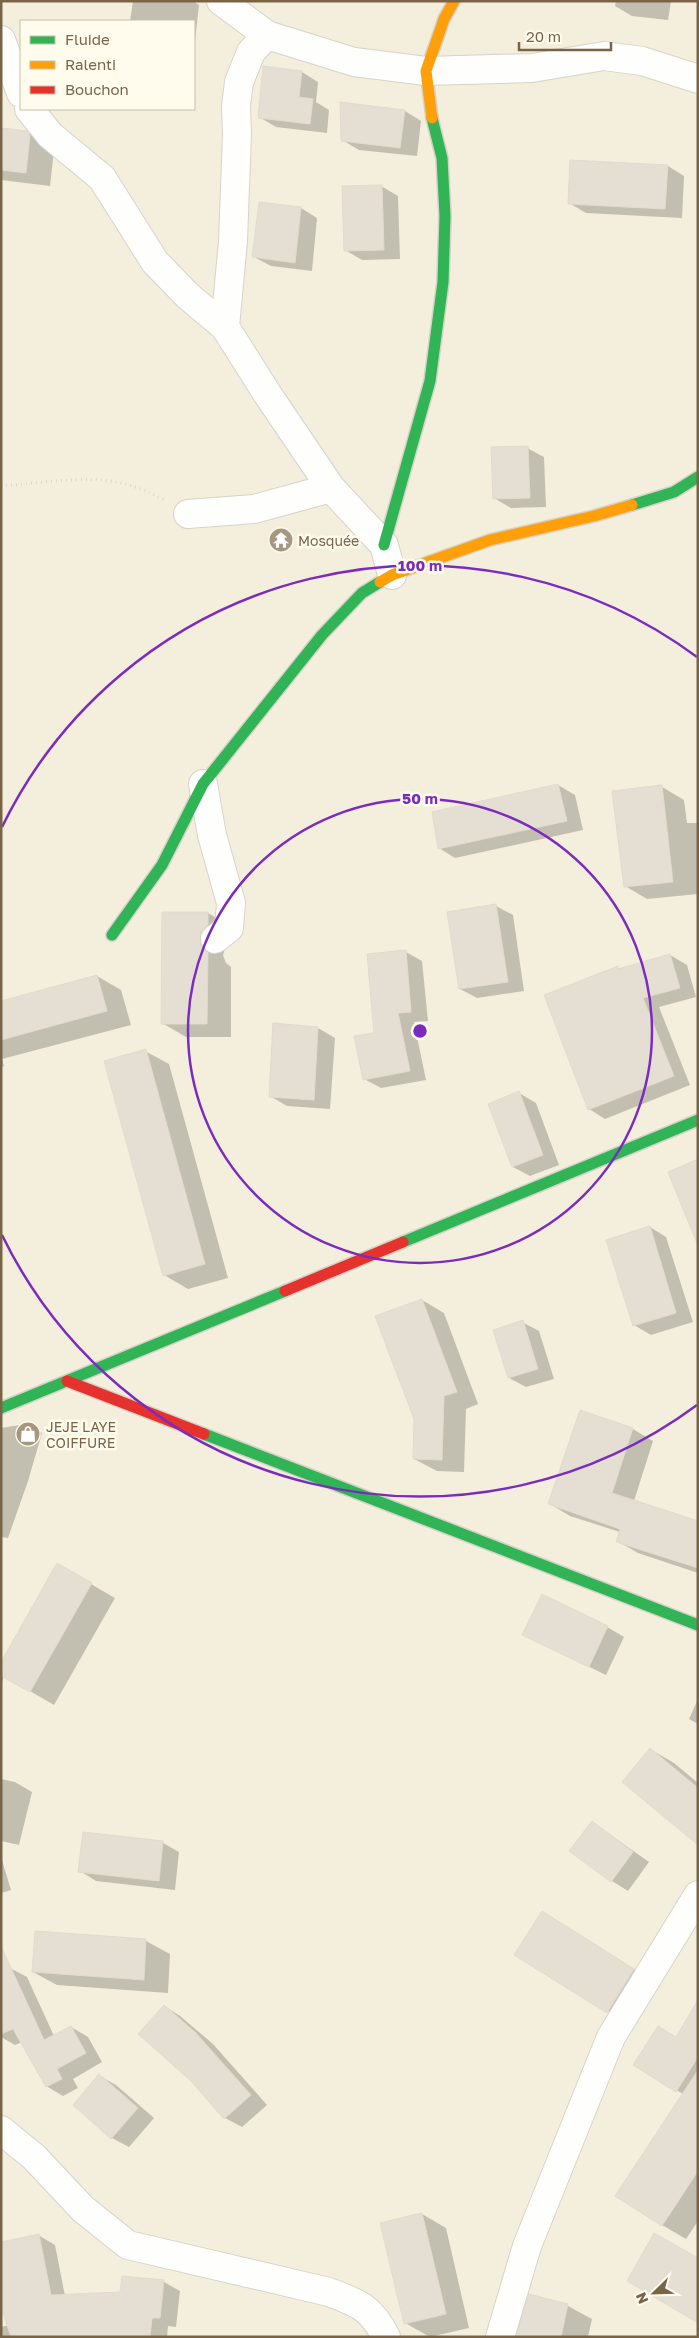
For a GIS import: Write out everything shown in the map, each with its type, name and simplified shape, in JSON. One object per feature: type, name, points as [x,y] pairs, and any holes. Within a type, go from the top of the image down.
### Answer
[{"type":"street","points":[[221,1],[267,35],[354,62],[426,70],[532,68],[604,56],[642,61],[698,79]]},
{"type":"street","points":[[384,545],[430,381],[443,282],[445,216],[442,158],[430,108],[426,70],[444,19],[454,1]]},
{"type":"street","points":[[226,327],[233,241],[237,134],[236,106],[240,82],[252,52],[267,35]]},
{"type":"street","points":[[1,40],[20,90]]},
{"type":"street","points":[[30,110],[50,136],[102,178],[155,262],[188,296],[226,327],[268,395],[331,488],[384,545],[392,574]]},
{"type":"street","points":[[112,935],[162,865],[203,784],[322,635],[362,593],[392,574],[447,557],[490,540],[594,516],[674,492],[698,477]]},
{"type":"street","points":[[188,514],[254,509],[331,488]]},
{"type":"street","points":[[203,784],[212,835],[231,903],[230,928],[215,939]]},
{"type":"street","points":[[1,1408],[698,1120]]},
{"type":"street","points":[[67,1381],[698,1625]]},
{"type":"street","points":[[500,2337],[527,2246],[611,2037],[698,1895]]},
{"type":"street","points":[[1,2130],[34,2157],[83,2209],[128,2245],[329,2292],[359,2304],[378,2322],[386,2337]]},
{"type":"path","points":[[1,485],[82,479],[116,480],[149,492],[188,514]]},
{"type":"shaded area","points":[[1,1],[698,1],[698,2337],[1,2337]]},
{"type":"building","points":[[263,66],[302,71],[299,97],[313,99],[310,124],[258,118]]},
{"type":"building","points":[[340,102],[405,110],[400,148],[341,141]]},
{"type":"building","points":[[1,128],[27,131],[30,136],[26,173],[1,170]]},
{"type":"building","points":[[570,160],[668,165],[665,209],[568,204]]},
{"type":"building","points":[[382,185],[384,250],[344,251],[342,186]]},
{"type":"building","points":[[259,202],[301,207],[295,263],[252,257]]},
{"type":"building","points":[[528,446],[530,498],[493,499],[491,447]]},
{"type":"building","points":[[558,784],[567,821],[438,849],[432,812]]},
{"type":"building","points":[[662,785],[673,882],[624,887],[612,791]]},
{"type":"building","points":[[496,904],[508,982],[459,989],[447,912]]},
{"type":"building","points":[[162,912],[208,912],[208,925],[201,933],[200,941],[202,948],[208,953],[207,1024],[161,1024]]},
{"type":"building","points":[[406,950],[411,1012],[398,1013],[410,1071],[363,1080],[354,1036],[374,1033],[367,954]]},
{"type":"building","points":[[670,954],[680,988],[643,998],[674,1076],[588,1110],[544,995],[618,966],[618,969]]},
{"type":"building","points":[[97,975],[107,1011],[1,1040],[1,1001]]},
{"type":"building","points":[[273,1023],[318,1027],[314,1100],[269,1097]]},
{"type":"building","points":[[146,1049],[205,1264],[163,1276],[104,1061]]},
{"type":"building","points":[[519,1091],[543,1155],[512,1167],[488,1104]]},
{"type":"building","points":[[698,1159],[698,1242],[697,1243],[668,1172]]},
{"type":"building","points":[[650,1226],[676,1313],[633,1326],[606,1240]]},
{"type":"building","points":[[422,1299],[457,1392],[444,1396],[442,1460],[413,1459],[414,1419],[375,1316]]},
{"type":"building","points":[[523,1320],[538,1369],[508,1378],[493,1330]]},
{"type":"building","points":[[580,1410],[633,1428],[612,1493],[698,1521],[698,1568],[616,1542],[620,1529],[548,1504]]},
{"type":"building","points":[[57,1563],[92,1583],[30,1692],[1,1676],[1,1662]]},
{"type":"building","points":[[542,1594],[608,1626],[589,1667],[522,1635]]},
{"type":"building","points":[[650,1748],[698,1788],[698,1845],[622,1782]]},
{"type":"building","points":[[592,1821],[633,1852],[611,1882],[569,1851]]},
{"type":"building","points":[[83,1832],[163,1841],[159,1881],[78,1872]]},
{"type":"building","points":[[542,1911],[634,1969],[607,2013],[514,1955]]},
{"type":"building","points":[[35,1931],[146,1939],[144,1980],[32,1972]]},
{"type":"building","points":[[1,1946],[44,2040],[71,2026],[86,2053],[57,2069],[62,2079],[46,2087],[13,2029],[1,2034]]},
{"type":"building","points":[[698,2000],[698,2057],[676,2092],[633,2065],[658,2026],[676,2037]]},
{"type":"building","points":[[164,2005],[196,2033],[251,2095],[224,2119],[191,2081],[138,2034]]},
{"type":"building","points":[[698,2070],[698,2171],[662,2226],[615,2196]]},
{"type":"building","points":[[99,2074],[138,2108],[111,2139],[73,2105]]},
{"type":"building","points":[[422,2213],[446,2314],[404,2324],[380,2223]]},
{"type":"building","points":[[654,2233],[698,2258],[698,2323],[627,2281]]},
{"type":"building","points":[[39,2234],[51,2295],[120,2292],[122,2276],[164,2280],[160,2318],[152,2318],[150,2337],[11,2337],[1,2306],[1,2242]]},
{"type":"building","points":[[529,2294],[568,2304],[561,2337],[516,2337]]},
{"type":"traffic: fast","points":[[384,545],[430,381],[443,282],[445,216],[442,158],[432,118]]},
{"type":"traffic: fast","points":[[632,505],[674,492],[698,477]]},
{"type":"traffic: fast","points":[[112,935],[162,865],[203,784],[322,635],[362,593],[380,582]]},
{"type":"traffic: fast","points":[[403,1242],[698,1120]]},
{"type":"traffic: fast","points":[[1,1408],[285,1291]]},
{"type":"traffic: fast","points":[[204,1434],[698,1625]]},
{"type":"traffic: slow","points":[[432,118],[426,71],[444,19],[454,1]]},
{"type":"traffic: slow","points":[[380,582],[392,575],[490,540],[594,516],[632,505]]},
{"type":"traffic: jam","points":[[285,1291],[403,1242]]},
{"type":"traffic: jam","points":[[67,1381],[204,1434]]},
{"type":"place","name":"Mosquée","points":[[281,540]]},
{"type":"place","name":"JEJE LAYE COIFFURE","points":[[28,1434]]}]
